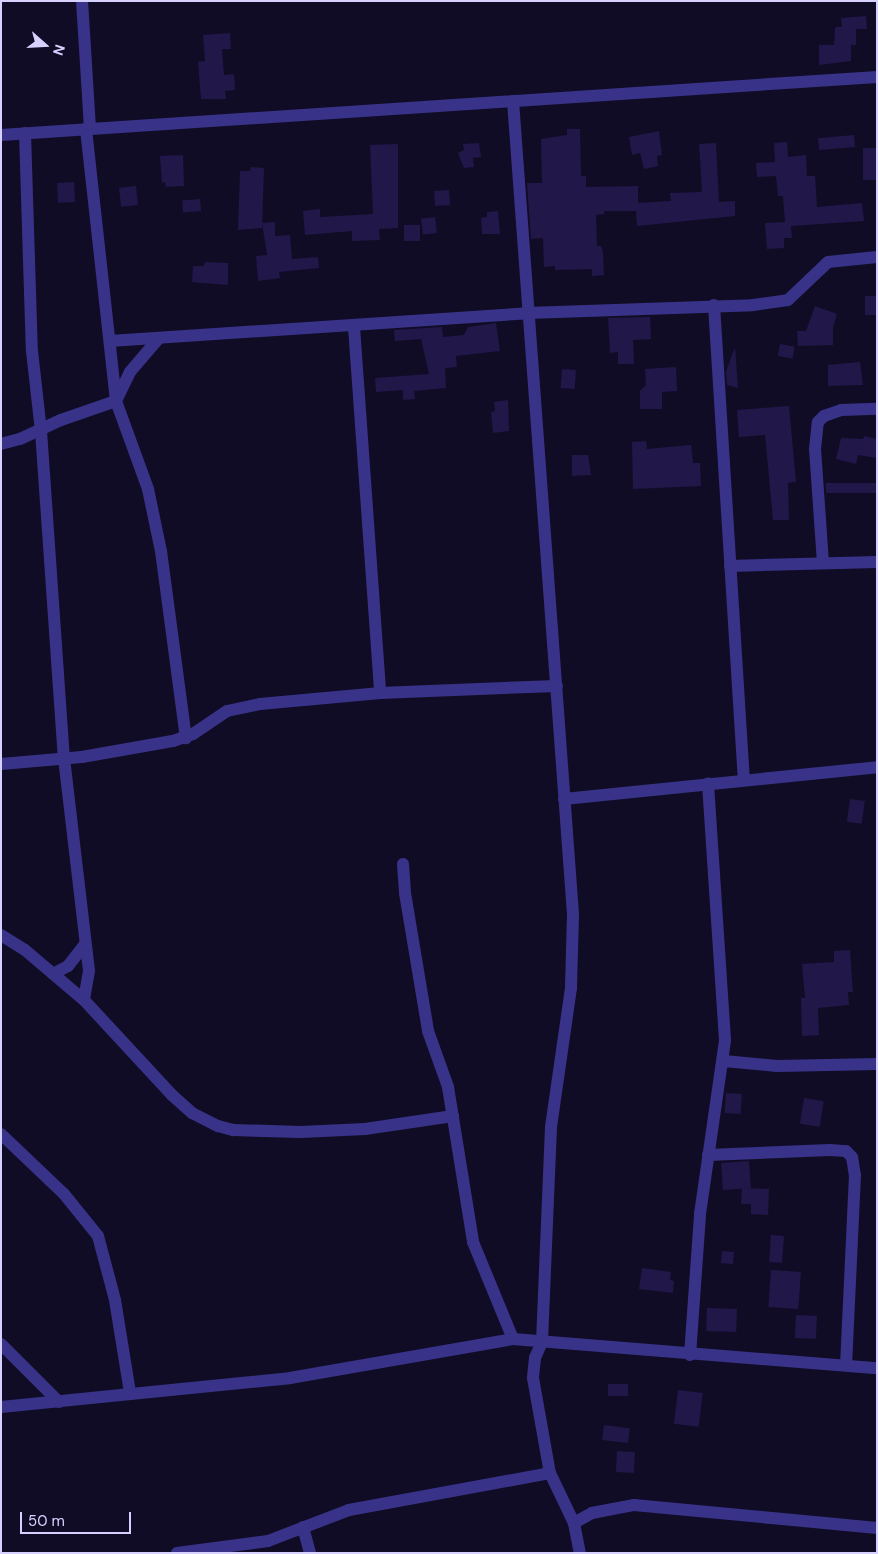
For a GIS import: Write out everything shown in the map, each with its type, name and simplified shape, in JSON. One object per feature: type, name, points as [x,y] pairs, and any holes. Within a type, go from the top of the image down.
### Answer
[{"type":"street","points":[[82,1],[88,129],[116,401],[148,489],[161,551],[186,738]]},
{"type":"street","points":[[1,135],[877,76]]},
{"type":"street","points":[[513,100],[573,915],[571,988],[551,1127],[542,1342],[535,1358],[533,1378],[550,1473],[574,1523],[580,1553]]},
{"type":"street","points":[[26,133],[32,352],[41,431],[64,758],[89,986],[84,1000]]},
{"type":"street","points":[[110,341],[354,327],[528,313],[753,305],[788,300],[828,262],[877,257]]},
{"type":"street","points":[[714,305],[744,780]]},
{"type":"street","points":[[354,327],[380,693]]},
{"type":"street","points":[[1,444],[41,431],[61,420],[116,401],[130,372],[159,338]]},
{"type":"street","points":[[823,563],[815,449],[818,422],[824,416],[841,410],[877,409]]},
{"type":"street","points":[[730,566],[877,562]]},
{"type":"street","points":[[1,764],[64,758],[186,738],[227,712],[260,704],[380,693],[557,686]]},
{"type":"street","points":[[564,799],[877,767]]},
{"type":"street","points":[[690,1355],[700,1214],[724,1061],[708,784]]},
{"type":"street","points":[[403,864],[404,893],[428,1031],[448,1087],[473,1242],[513,1339]]},
{"type":"street","points":[[1,935],[84,1000],[172,1096],[192,1113],[218,1126],[233,1130],[301,1132],[365,1128],[454,1116]]},
{"type":"street","points":[[53,974],[68,966],[85,944]]},
{"type":"street","points":[[724,1061],[777,1066],[877,1064]]},
{"type":"street","points":[[1,1134],[64,1194],[98,1236],[115,1300],[130,1393]]},
{"type":"street","points":[[708,1155],[830,1150],[846,1151],[852,1157],[855,1175],[846,1365]]},
{"type":"street","points":[[1,1406],[59,1402],[130,1393],[290,1378],[513,1339],[690,1355],[877,1368]]},
{"type":"street","points":[[1,1344],[59,1402]]},
{"type":"street","points":[[177,1553],[268,1541],[349,1510],[550,1473]]},
{"type":"street","points":[[574,1523],[592,1513],[634,1505],[877,1528]]},
{"type":"street","points":[[303,1527],[310,1553]]},
{"type":"building","points":[[866,16],[867,29],[856,29],[856,45],[851,45],[851,61],[819,65],[819,45],[834,45],[835,27],[842,27],[841,18]]},
{"type":"building","points":[[230,33],[231,49],[222,49],[224,75],[234,74],[235,90],[225,91],[226,99],[201,99],[198,62],[205,61],[203,35]]},
{"type":"building","points":[[567,129],[580,129],[581,176],[586,176],[586,187],[638,186],[638,203],[671,201],[670,193],[702,192],[699,144],[716,143],[719,202],[735,201],[735,216],[637,226],[636,211],[604,211],[604,214],[596,215],[597,246],[601,246],[603,252],[604,275],[592,276],[592,269],[555,270],[555,266],[544,267],[543,238],[531,239],[527,183],[542,183],[541,139],[567,135]]},
{"type":"building","points":[[659,131],[662,155],[657,156],[658,166],[644,169],[640,153],[632,155],[629,137]]},
{"type":"building","points":[[854,135],[855,147],[819,150],[818,138]]},
{"type":"building","points":[[787,142],[788,157],[806,155],[807,176],[815,176],[817,207],[862,203],[864,221],[791,226],[792,238],[784,238],[784,248],[767,249],[765,223],[785,222],[783,196],[778,196],[776,176],[757,177],[756,163],[775,162],[774,143]]},
{"type":"building","points":[[479,143],[481,157],[473,158],[474,167],[464,168],[458,153],[464,150],[463,144]]},
{"type":"building","points":[[398,144],[398,228],[379,229],[380,240],[352,241],[352,231],[305,235],[303,211],[320,209],[320,217],[373,214],[370,145]]},
{"type":"building","points":[[863,148],[877,148],[877,180],[863,180]]},
{"type":"building","points":[[183,155],[184,186],[166,187],[165,182],[162,183],[160,156]]},
{"type":"building","points":[[251,167],[264,168],[262,228],[238,230],[240,171],[250,171]]},
{"type":"building","points":[[74,182],[75,202],[58,203],[57,183]]},
{"type":"building","points":[[136,186],[138,205],[121,207],[119,188]]},
{"type":"building","points":[[449,190],[450,205],[435,206],[434,191]]},
{"type":"building","points":[[200,199],[201,211],[183,213],[182,201]]},
{"type":"building","points":[[498,211],[500,234],[482,234],[481,218],[487,217],[487,212]]},
{"type":"building","points":[[435,217],[437,233],[423,235],[421,219]]},
{"type":"building","points":[[275,222],[275,236],[290,235],[292,259],[318,257],[319,268],[279,272],[280,278],[258,281],[256,256],[267,255],[262,223]]},
{"type":"building","points":[[404,225],[420,225],[420,241],[404,241]]},
{"type":"building","points":[[205,262],[228,263],[228,285],[192,282],[193,266],[204,266]]},
{"type":"building","points":[[865,296],[877,296],[877,315],[865,315]]},
{"type":"building","points":[[815,306],[837,314],[833,327],[833,345],[798,346],[797,331],[806,331]]},
{"type":"building","points":[[650,317],[651,339],[633,340],[634,364],[618,364],[618,352],[610,353],[608,318]]},
{"type":"building","points":[[496,323],[500,351],[456,356],[457,367],[445,368],[446,388],[414,391],[415,399],[403,400],[403,390],[376,392],[375,378],[429,374],[421,339],[395,341],[394,330],[442,327],[443,337],[433,338],[464,335],[468,327]]},
{"type":"building","points":[[780,344],[795,347],[792,359],[778,356]]},
{"type":"building","points":[[735,347],[738,388],[727,385],[726,372]]},
{"type":"building","points":[[860,362],[863,385],[828,386],[828,365]]},
{"type":"building","points":[[676,367],[677,391],[662,392],[662,409],[640,409],[640,391],[646,385],[645,369]]},
{"type":"building","points":[[562,369],[576,370],[575,389],[561,388]]},
{"type":"building","points":[[508,400],[509,431],[493,433],[491,412],[495,411],[494,402]]},
{"type":"building","points":[[789,406],[796,482],[788,483],[789,520],[773,520],[765,435],[739,437],[737,410]]},
{"type":"building","points":[[864,436],[877,439],[877,458],[858,455],[856,464],[836,459],[841,438],[863,439]]},
{"type":"building","points":[[646,441],[647,449],[691,445],[693,463],[700,463],[701,486],[633,489],[632,442]]},
{"type":"building","points":[[572,455],[588,455],[591,475],[572,476]]},
{"type":"building","points":[[826,483],[877,483],[877,493],[826,493]]},
{"type":"building","points":[[850,799],[865,801],[862,824],[847,822]]},
{"type":"building","points":[[850,950],[853,992],[848,992],[849,1005],[818,1008],[819,1035],[802,1036],[801,998],[805,998],[802,964],[834,962],[834,951]]},
{"type":"building","points":[[726,1093],[742,1094],[741,1114],[725,1113]]},
{"type":"building","points":[[804,1098],[824,1101],[820,1127],[800,1124]]},
{"type":"building","points":[[749,1161],[751,1188],[723,1190],[721,1163]]},
{"type":"building","points":[[742,1188],[769,1189],[768,1215],[751,1214],[751,1204],[741,1204]]},
{"type":"building","points":[[771,1235],[784,1236],[782,1263],[769,1262]]},
{"type":"building","points":[[722,1251],[734,1252],[733,1264],[721,1263]]},
{"type":"building","points":[[642,1268],[671,1272],[670,1280],[674,1281],[673,1293],[639,1289]]},
{"type":"building","points":[[771,1270],[801,1272],[798,1309],[768,1307]]},
{"type":"building","points":[[707,1308],[737,1309],[736,1332],[706,1331]]},
{"type":"building","points":[[796,1315],[817,1316],[816,1339],[795,1338]]},
{"type":"building","points":[[608,1384],[628,1384],[628,1396],[608,1396]]},
{"type":"building","points":[[678,1390],[703,1393],[699,1427],[674,1424]]},
{"type":"building","points":[[604,1425],[630,1428],[628,1443],[602,1440]]},
{"type":"building","points":[[617,1451],[635,1452],[634,1473],[616,1472]]}]
